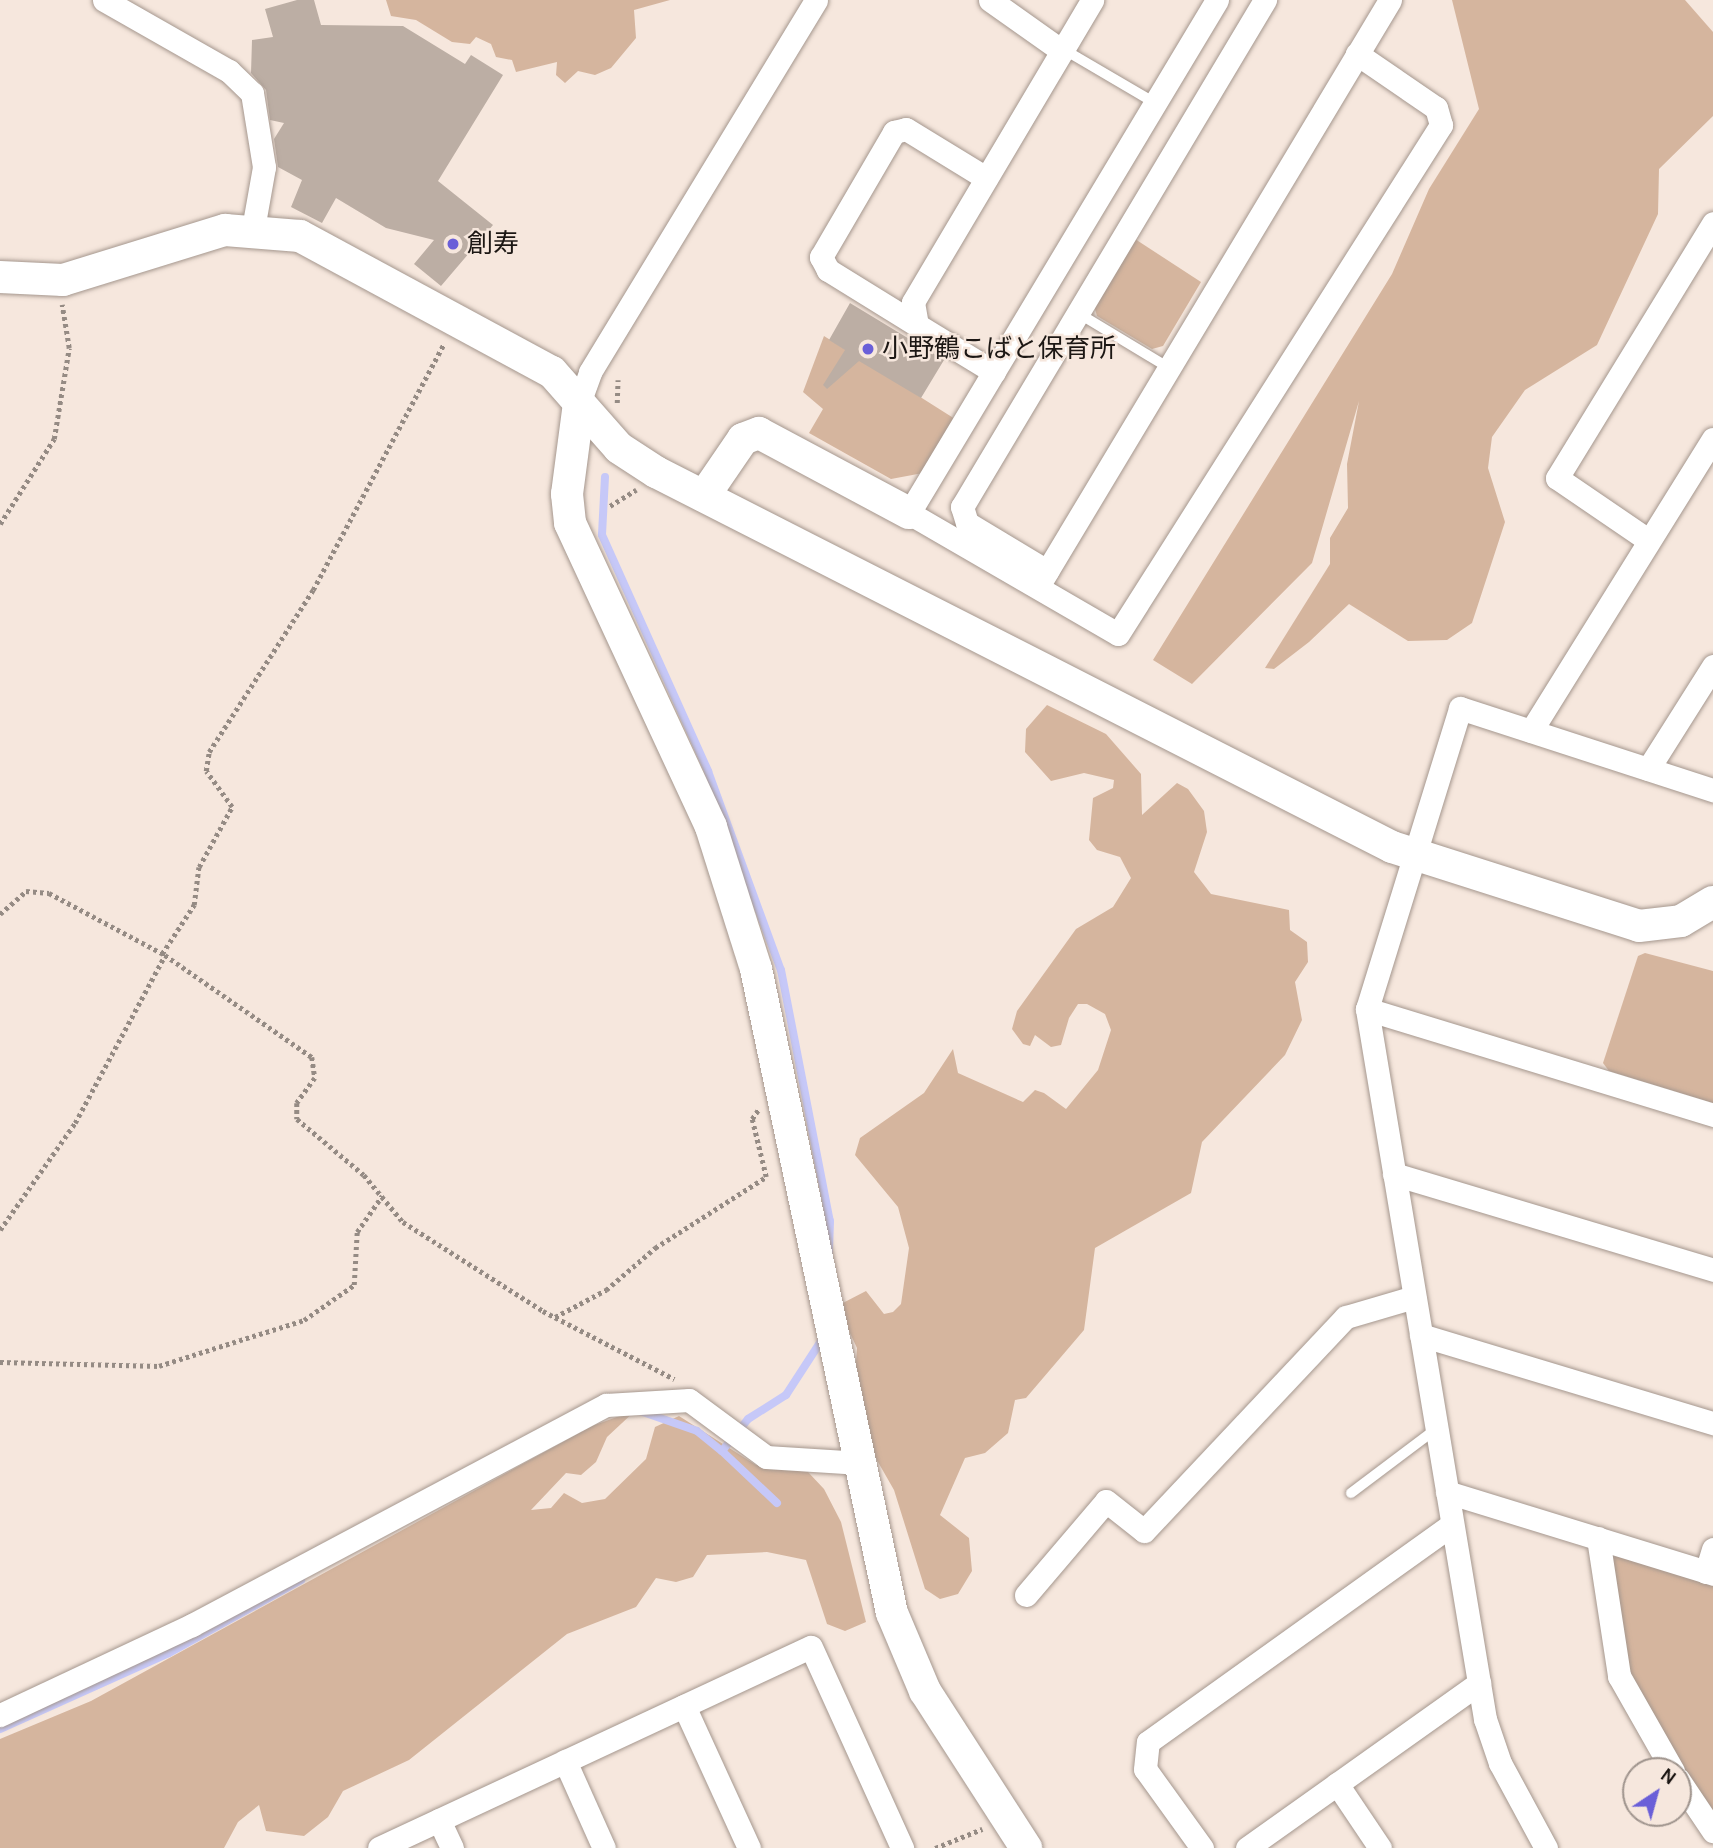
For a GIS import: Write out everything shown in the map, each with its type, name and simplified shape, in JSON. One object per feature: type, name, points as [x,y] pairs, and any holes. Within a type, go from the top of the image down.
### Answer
[{"type":"street","points":[[104,0],[229,71],[252,93],[264,167],[253,229]]},
{"type":"street","points":[[816,0],[590,372],[579,403],[567,494],[570,523],[706,817],[744,931],[861,1463],[883,1583],[914,1669],[1027,1848]]},
{"type":"street","points":[[990,0],[1063,50]]},
{"type":"street","points":[[917,325],[913,302],[1092,0]]},
{"type":"street","points":[[909,513],[1216,0]]},
{"type":"street","points":[[1265,0],[962,508],[967,523],[1118,634],[1125,631],[1441,125],[1436,108],[1357,54]]},
{"type":"street","points":[[1042,579],[1390,0]]},
{"type":"street","points":[[986,178],[906,129],[894,132],[821,257],[828,270],[994,372]]},
{"type":"street","points":[[1648,540],[1558,478],[1713,223]]},
{"type":"street","points":[[0,278],[63,280],[213,232],[253,229],[329,248],[552,372],[631,457],[1413,856],[1639,926],[1681,921],[1713,902]]},
{"type":"street","points":[[704,496],[743,439],[759,433],[909,513],[1042,579]]},
{"type":"street","points":[[1531,731],[1713,439]]},
{"type":"street","points":[[1648,769],[1713,666]]},
{"type":"street","points":[[1546,1848],[1491,1742],[1420,1335],[1367,1009],[1460,708],[1713,790]]},
{"type":"street","points":[[1367,1009],[1713,1115]]},
{"type":"street","points":[[1394,1174],[1713,1270]]},
{"type":"street","points":[[1027,1595],[1106,1501],[1143,1531],[1346,1317],[1414,1297]]},
{"type":"street","points":[[1420,1335],[1713,1423]]},
{"type":"street","points":[[0,1715],[192,1625],[574,1419],[623,1401],[690,1400],[766,1457],[861,1463]]},
{"type":"street","points":[[1447,1492],[1709,1573],[1713,1549]]},
{"type":"street","points":[[1202,1848],[1145,1769],[1148,1742],[1452,1524]]},
{"type":"street","points":[[1598,1538],[1619,1676],[1665,1757]]},
{"type":"street","points":[[379,1848],[811,1647],[902,1848]]},
{"type":"street","points":[[1247,1848],[1479,1683]]},
{"type":"street","points":[[684,1706],[749,1848]]},
{"type":"street","points":[[565,1761],[604,1848]]},
{"type":"street","points":[[1336,1784],[1380,1848]]},
{"type":"street","points":[[1692,1800],[1713,1831]]},
{"type":"street","points":[[439,1820],[452,1848]]},
{"type":"lane","points":[[1063,50],[1155,103]]},
{"type":"lane","points":[[1078,313],[1169,368]]},
{"type":"lane","points":[[1351,1493],[1436,1429]]},
{"type":"path","points":[[0,524],[56,430],[69,348],[65,310],[57,295]]},
{"type":"path","points":[[0,1230],[65,1139],[163,955],[194,905],[199,867],[232,807],[206,771],[209,752],[313,590],[457,318]]},
{"type":"path","points":[[0,914],[38,890],[163,955],[312,1057],[317,1073],[297,1103],[297,1119],[382,1196],[411,1229],[555,1317],[658,1365],[690,1400]]},
{"type":"path","points":[[555,1317],[606,1290],[654,1248],[766,1178],[752,1119],[759,1109]]},
{"type":"path","points":[[0,1362],[159,1366],[304,1320],[354,1285],[356,1232],[382,1196]]},
{"type":"path","points":[[935,1848],[990,1827]]},
{"type":"shaded area","points":[[386,0],[670,0],[634,10],[636,38],[611,68],[595,75],[578,71],[565,83],[556,75],[557,62],[516,72],[512,60],[496,57],[491,44],[476,37],[470,44],[452,42],[416,20],[391,16]]},
{"type":"shaded area","points":[[1452,0],[1685,0],[1713,32],[1713,116],[1659,169],[1658,214],[1597,345],[1525,390],[1492,437],[1488,468],[1505,522],[1472,623],[1447,640],[1408,641],[1349,604],[1309,642],[1274,669],[1265,668],[1330,564],[1330,538],[1348,508],[1347,464],[1359,401],[1312,563],[1192,684],[1153,660],[1392,274],[1429,189],[1479,109]]},
{"type":"shaded area","points":[[1135,239],[1201,282],[1163,346],[1152,349],[1097,316],[1093,302]]},
{"type":"shaded area","points":[[824,336],[955,419],[923,473],[891,479],[809,433],[823,409],[803,392]]},
{"type":"shaded area","points":[[1047,705],[1106,734],[1141,774],[1142,815],[1177,783],[1188,789],[1204,811],[1207,832],[1194,872],[1211,894],[1289,910],[1290,930],[1307,942],[1308,962],[1295,982],[1302,1020],[1285,1055],[1202,1142],[1191,1193],[1095,1248],[1084,1330],[1026,1398],[1015,1400],[1008,1433],[985,1453],[965,1458],[940,1515],[969,1538],[972,1571],[958,1594],[940,1599],[925,1589],[894,1490],[870,1448],[855,1378],[857,1348],[837,1306],[866,1291],[884,1314],[893,1312],[901,1304],[909,1248],[898,1207],[855,1155],[860,1138],[924,1093],[953,1049],[958,1073],[1023,1102],[1035,1090],[1044,1093],[1066,1109],[1098,1070],[1111,1030],[1105,1014],[1087,1004],[1078,1004],[1069,1018],[1061,1045],[1051,1047],[1035,1035],[1030,1046],[1023,1044],[1012,1029],[1017,1011],[1076,929],[1113,907],[1131,878],[1120,857],[1097,850],[1089,840],[1093,798],[1113,788],[1114,780],[1084,773],[1051,781],[1025,752],[1026,729]]},
{"type":"shaded area","points":[[1645,953],[1713,971],[1713,1103],[1609,1071],[1603,1063],[1638,956]]},
{"type":"shaded area","points":[[636,1410],[607,1437],[596,1462],[581,1475],[566,1473],[531,1510],[551,1508],[564,1493],[582,1503],[605,1499],[646,1459],[655,1427],[679,1416],[756,1465],[808,1472],[824,1489],[841,1522],[866,1622],[845,1631],[827,1624],[806,1560],[767,1552],[707,1555],[693,1577],[676,1582],[656,1578],[636,1607],[567,1634],[409,1760],[343,1791],[328,1817],[304,1836],[266,1831],[259,1805],[238,1822],[224,1848],[0,1848],[0,1739],[91,1701],[592,1426]]},
{"type":"shaded area","points":[[1618,1555],[1713,1584],[1713,1815],[1692,1782],[1692,1757],[1676,1757],[1632,1688],[1609,1561]]},
{"type":"building","points":[[297,0],[314,0],[321,25],[403,26],[465,64],[471,55],[503,75],[438,181],[493,225],[441,286],[414,264],[434,240],[386,228],[336,198],[322,223],[291,207],[302,180],[278,167],[274,139],[284,123],[270,120],[266,90],[251,73],[252,40],[273,37],[265,9]]},
{"type":"building","points":[[850,303],[944,360],[921,398],[859,361],[827,389],[823,385],[845,350],[829,340]]},
{"type":"waterway","points":[[605,477],[602,535],[708,771],[781,970],[830,1221],[829,1252]]},
{"type":"waterway","points":[[777,1503],[722,1451],[748,1419],[786,1395],[823,1338]]},
{"type":"waterway","points":[[640,1411],[697,1431],[722,1451]]},
{"type":"waterway","points":[[0,1729],[169,1653],[301,1580]]},
{"type":"place","name":"創寿","points":[[453,244]]},
{"type":"place","name":"小野鶴こばと保育所","points":[[868,349]]}]
